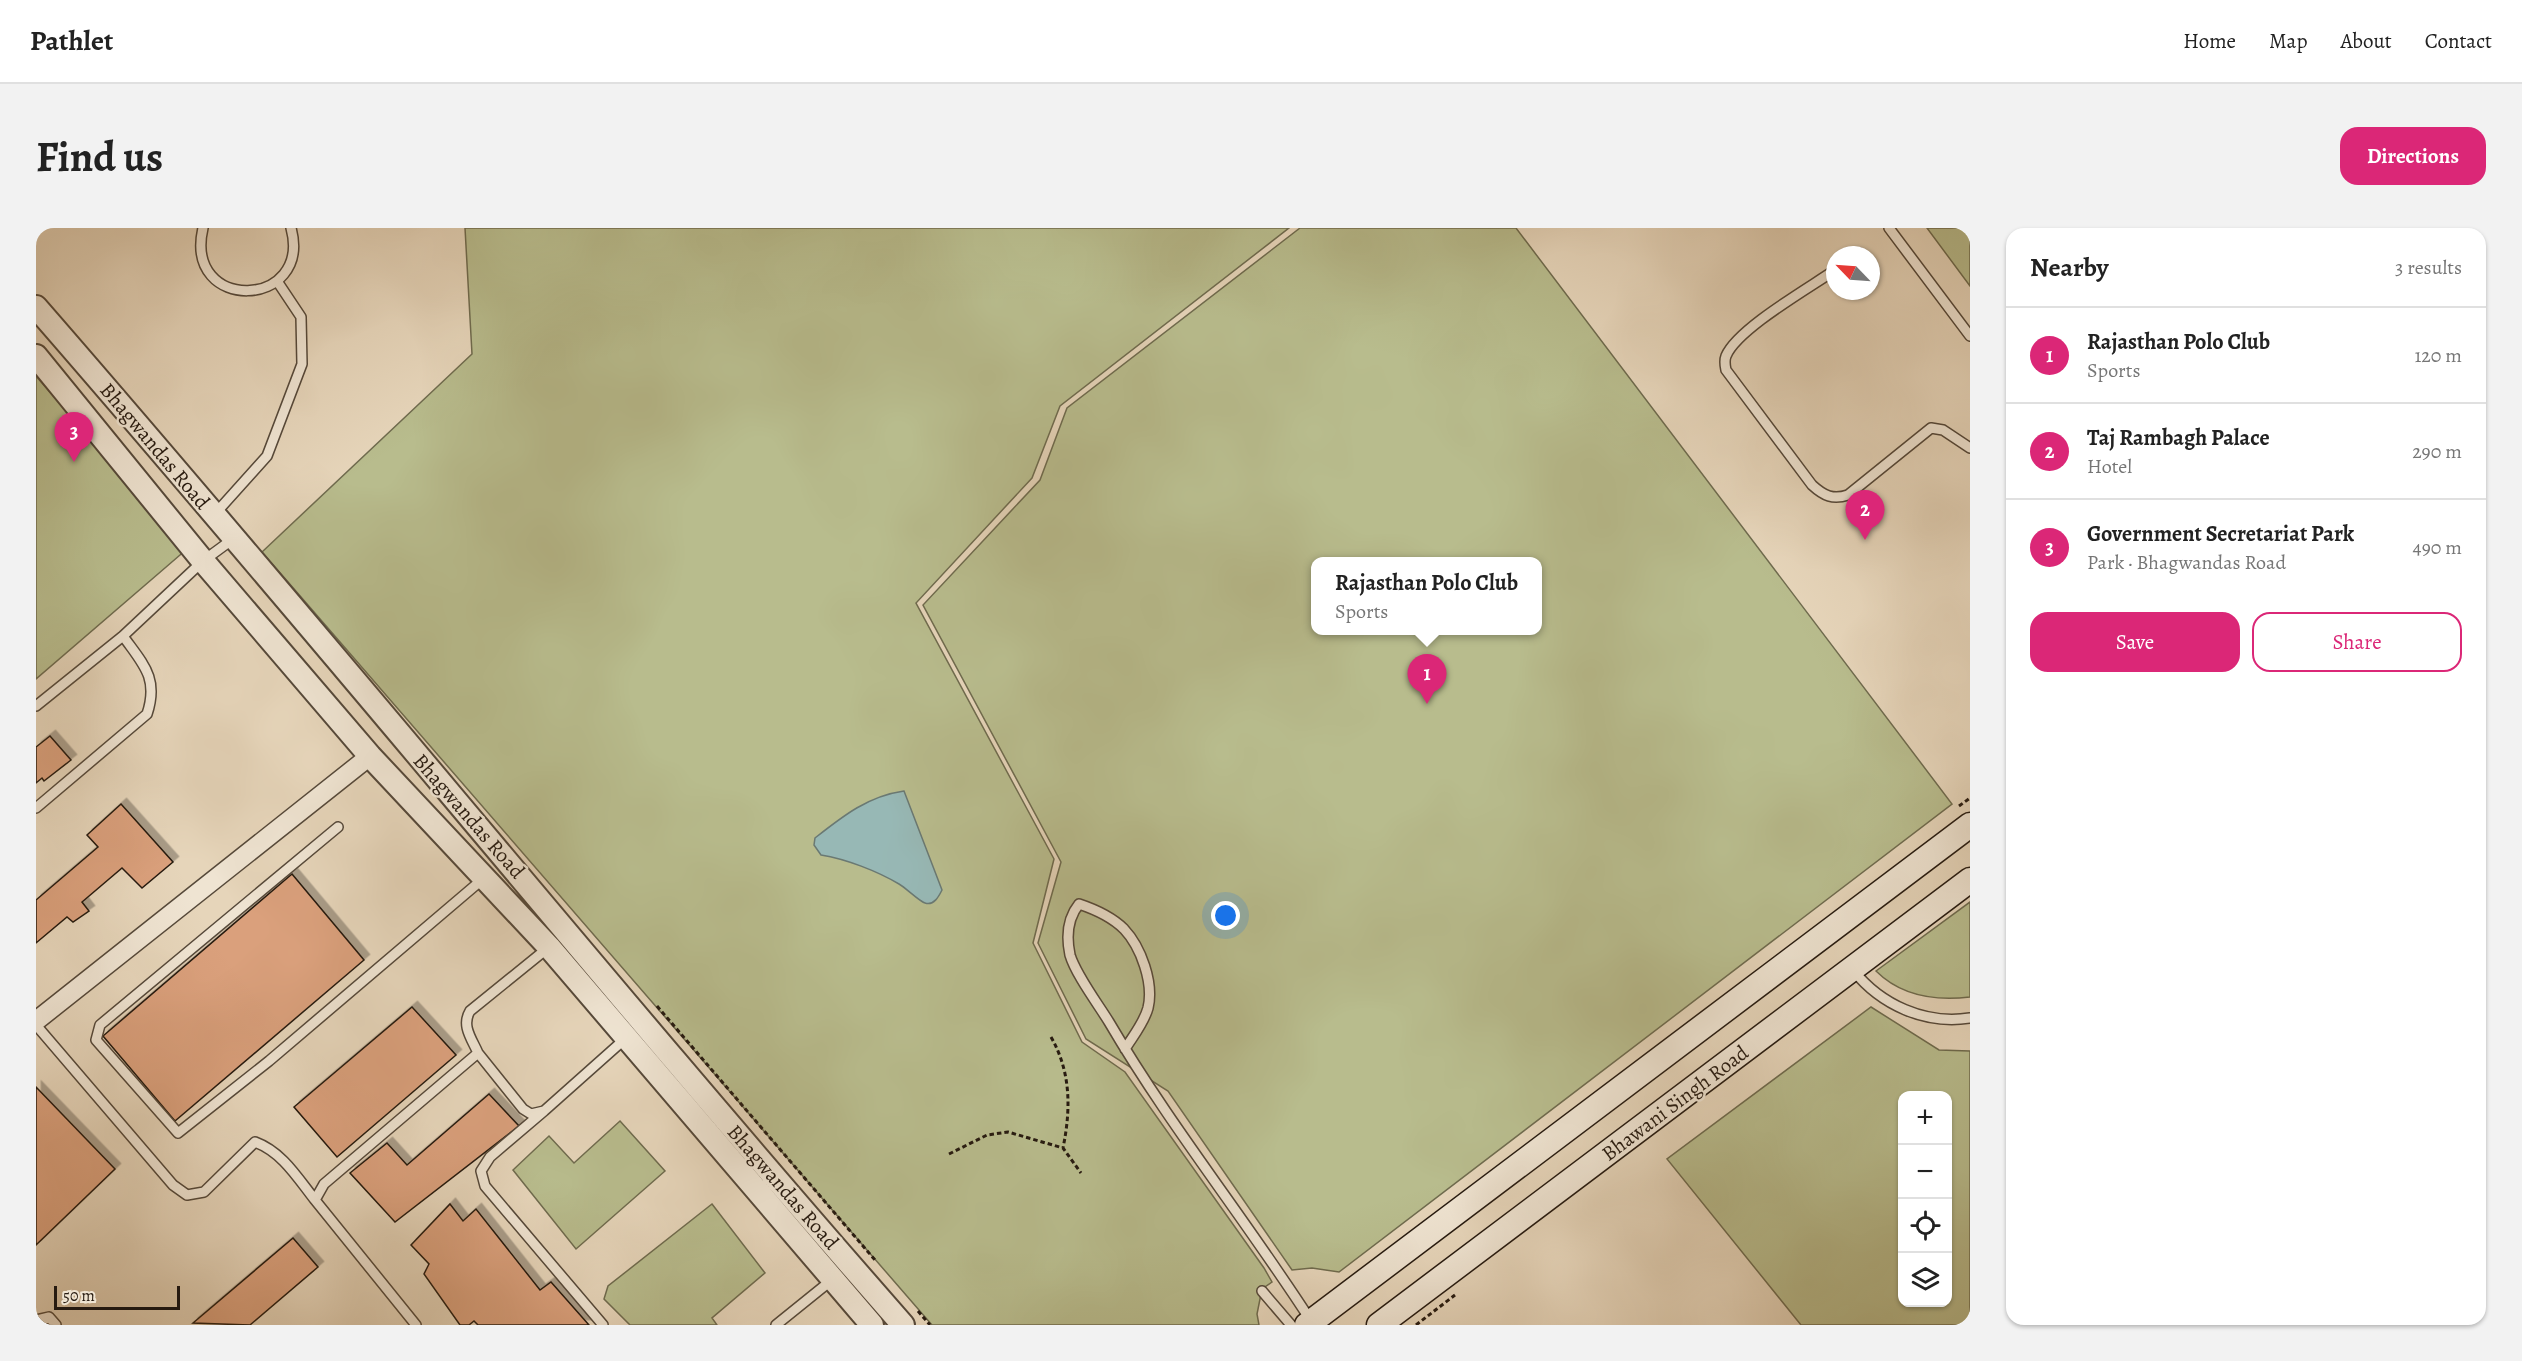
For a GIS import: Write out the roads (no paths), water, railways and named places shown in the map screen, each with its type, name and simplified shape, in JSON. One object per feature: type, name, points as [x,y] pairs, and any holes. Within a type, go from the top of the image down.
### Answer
[{"type":"main road","points":[[1303,1324],[1970,825]]},
{"type":"main road","name":"Bhawani Singh Road","points":[[1379,1325],[1970,880]]},
{"type":"street","name":"Bhagwandas Road","points":[[36,307],[234,538],[643,1024],[903,1325]]},
{"type":"street","name":"Bhagwandas Road","points":[[36,356],[203,561],[370,756],[549,947],[872,1325]]},
{"type":"street","points":[[36,1023],[370,756]]},
{"type":"lane","points":[[203,228],[200,241],[201,257],[208,272],[219,283],[233,290],[249,292],[264,289],[277,281],[288,269],[295,240],[291,228]]},
{"type":"lane","points":[[1889,228],[1970,336]]},
{"type":"lane","points":[[1826,276],[1754,326],[1732,347],[1725,358],[1726,370],[1812,485],[1823,495],[1838,498],[1848,495],[1931,428],[1943,430],[1970,448]]},
{"type":"lane","points":[[214,515],[267,456],[302,364],[301,317],[277,281]]},
{"type":"lane","points":[[36,706],[123,636],[203,561],[234,538]]},
{"type":"lane","points":[[36,808],[147,714],[153,698],[150,675],[123,636]]},
{"type":"lane","points":[[338,827],[100,1025],[96,1040],[178,1133],[269,1061],[484,878]]},
{"type":"lane","points":[[1125,1049],[1140,1026],[1148,1007],[1149,979],[1136,947],[1123,929],[1096,910],[1079,904],[1070,916],[1067,934],[1071,957],[1125,1049],[1283,1277],[1303,1324]]},
{"type":"lane","points":[[544,1111],[531,1114],[523,1109],[478,1053],[466,1028],[466,1017],[470,1011],[549,947]]},
{"type":"lane","points":[[1852,969],[1873,991],[1906,1011],[1932,1018],[1970,1018]]},
{"type":"lane","points":[[36,1023],[173,1185],[187,1195],[204,1192],[255,1142],[268,1147],[282,1158],[416,1325]]},
{"type":"lane","points":[[603,1325],[484,1186],[481,1172],[490,1156],[628,1037]]},
{"type":"lane","points":[[315,1200],[324,1184],[478,1053]]},
{"type":"lane","points":[[776,1325],[834,1279]]},
{"type":"lane","points":[[1262,1291],[1303,1324]]},
{"type":"lane","points":[[36,1320],[50,1317],[56,1325]]},
{"type":"water","points":[[904,791],[942,890],[936,900],[928,904],[899,884],[871,870],[841,859],[821,855],[814,845],[815,838],[856,808],[879,797]]},
{"type":"place","name":"Government Secretariat Park","points":[[74,462]]},
{"type":"place","name":"Taj Rambagh Palace","points":[[1865,540]]},
{"type":"place","name":"Rajasthan Polo Club","points":[[1427,704]]}]
